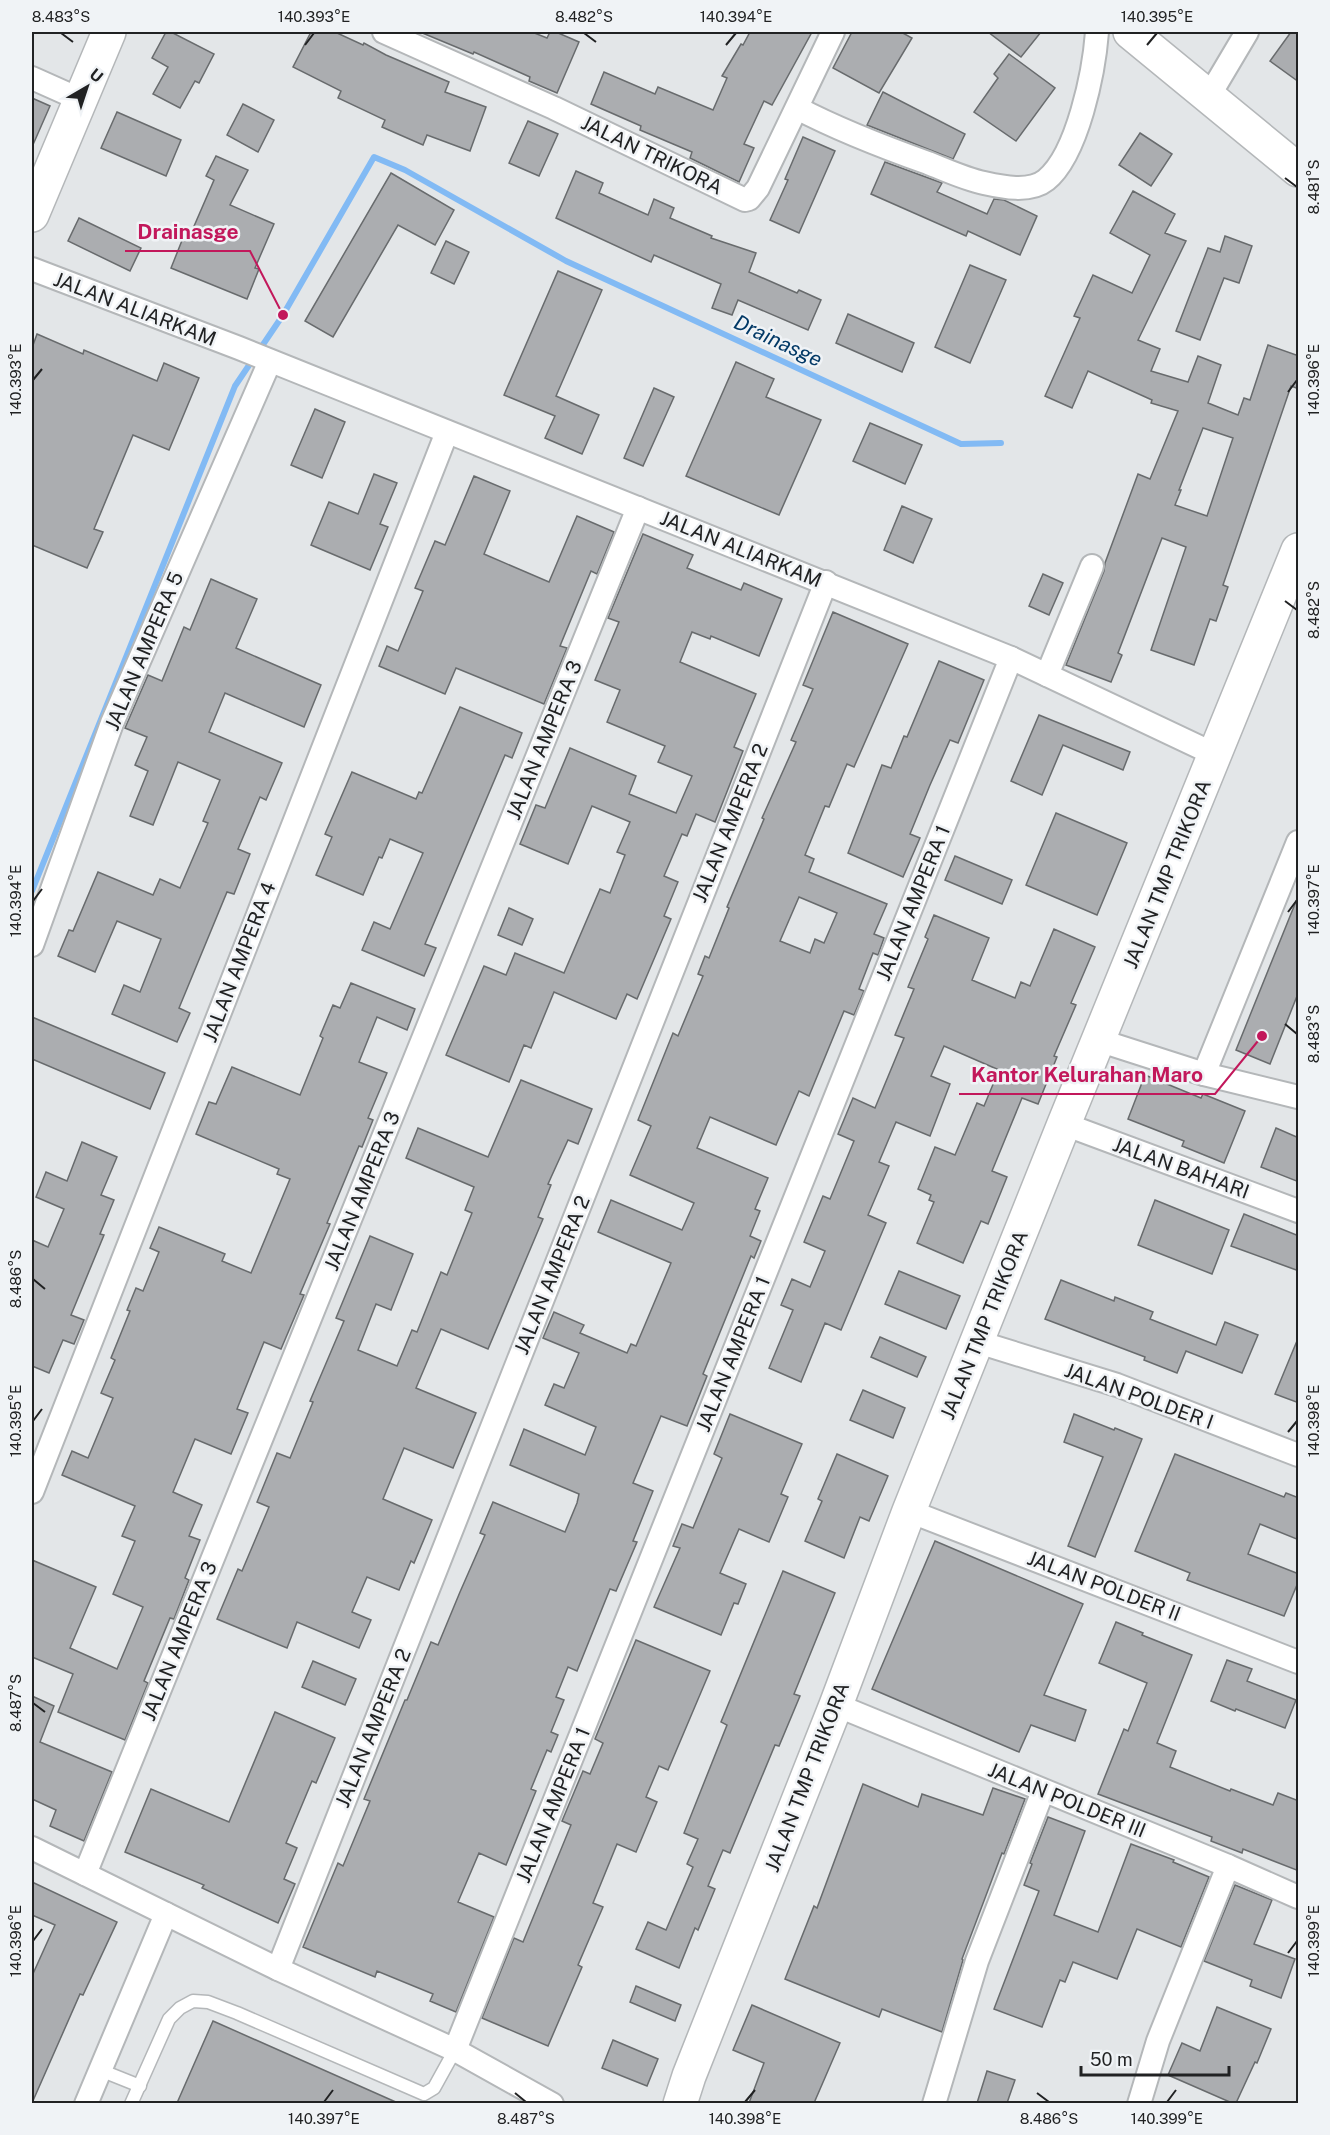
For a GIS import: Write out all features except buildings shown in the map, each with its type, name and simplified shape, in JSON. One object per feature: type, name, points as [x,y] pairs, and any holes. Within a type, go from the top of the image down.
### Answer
[{"type":"main road","points":[[32,215],[109,32]]},
{"type":"main road","points":[[1130,32],[1299,171]]},
{"type":"main road","name":"JALAN TMP TRIKORA","points":[[680,2103],[836,1705],[909,1511],[1098,1040],[1299,550]]},
{"type":"street","name":"JALAN TRIKORA","points":[[384,32],[554,108],[745,200],[749,199],[758,188],[833,32]]},
{"type":"street","points":[[797,108],[832,126],[981,183],[1008,188],[1030,187],[1045,181],[1068,149],[1087,93],[1097,32]]},
{"type":"street","points":[[1209,96],[1247,32]]},
{"type":"street","points":[[32,78],[79,99]]},
{"type":"street","name":"JALAN ALIARKAM","points":[[32,269],[239,348],[826,582],[1011,658],[1216,755]]},
{"type":"street","name":"JALAN AMPERA 5","points":[[32,945],[112,723],[265,359]]},
{"type":"street","name":"JALAN AMPERA 4","points":[[32,1491],[447,432]]},
{"type":"street","name":"JALAN AMPERA 3","points":[[85,1874],[638,508]]},
{"type":"street","points":[[1047,675],[1092,566]]},
{"type":"street","name":"JALAN AMPERA 2","points":[[278,1969],[826,582]]},
{"type":"street","name":"JALAN AMPERA 1","points":[[455,2050],[1011,658]]},
{"type":"street","points":[[1204,1074],[1299,842]]},
{"type":"street","points":[[1098,1040],[1204,1074],[1299,1096]]},
{"type":"street","name":"JALAN BAHARI","points":[[1064,1124],[1299,1211]]},
{"type":"street","name":"JALAN POLDER I","points":[[978,1341],[1117,1385],[1299,1455]]},
{"type":"street","name":"JALAN POLDER II","points":[[909,1511],[1299,1662]]},
{"type":"street","name":"JALAN POLDER III","points":[[836,1705],[1299,1897]]},
{"type":"street","points":[[934,2103],[976,1961],[1043,1791]]},
{"type":"street","points":[[32,1848],[278,1969],[455,2050],[552,2103]]},
{"type":"street","points":[[1140,2103],[1158,2041],[1228,1866]]},
{"type":"street","points":[[86,2103],[166,1914]]},
{"type":"lane","points":[[131,2103],[169,2019],[180,2008],[193,2001],[208,2002],[237,2013],[424,2094],[434,2088],[455,2050]]},
{"type":"lane","points":[[100,2070],[140,2086]]},
{"type":"waterway","name":"Drainasge","points":[[32,891],[235,386],[283,315],[374,157],[405,170],[566,261],[961,444],[1001,443]]},
{"type":"place","name":"Drainasge","points":[[283,315]]},
{"type":"place","name":"Kantor Kelurahan Maro","points":[[1262,1036]]}]
